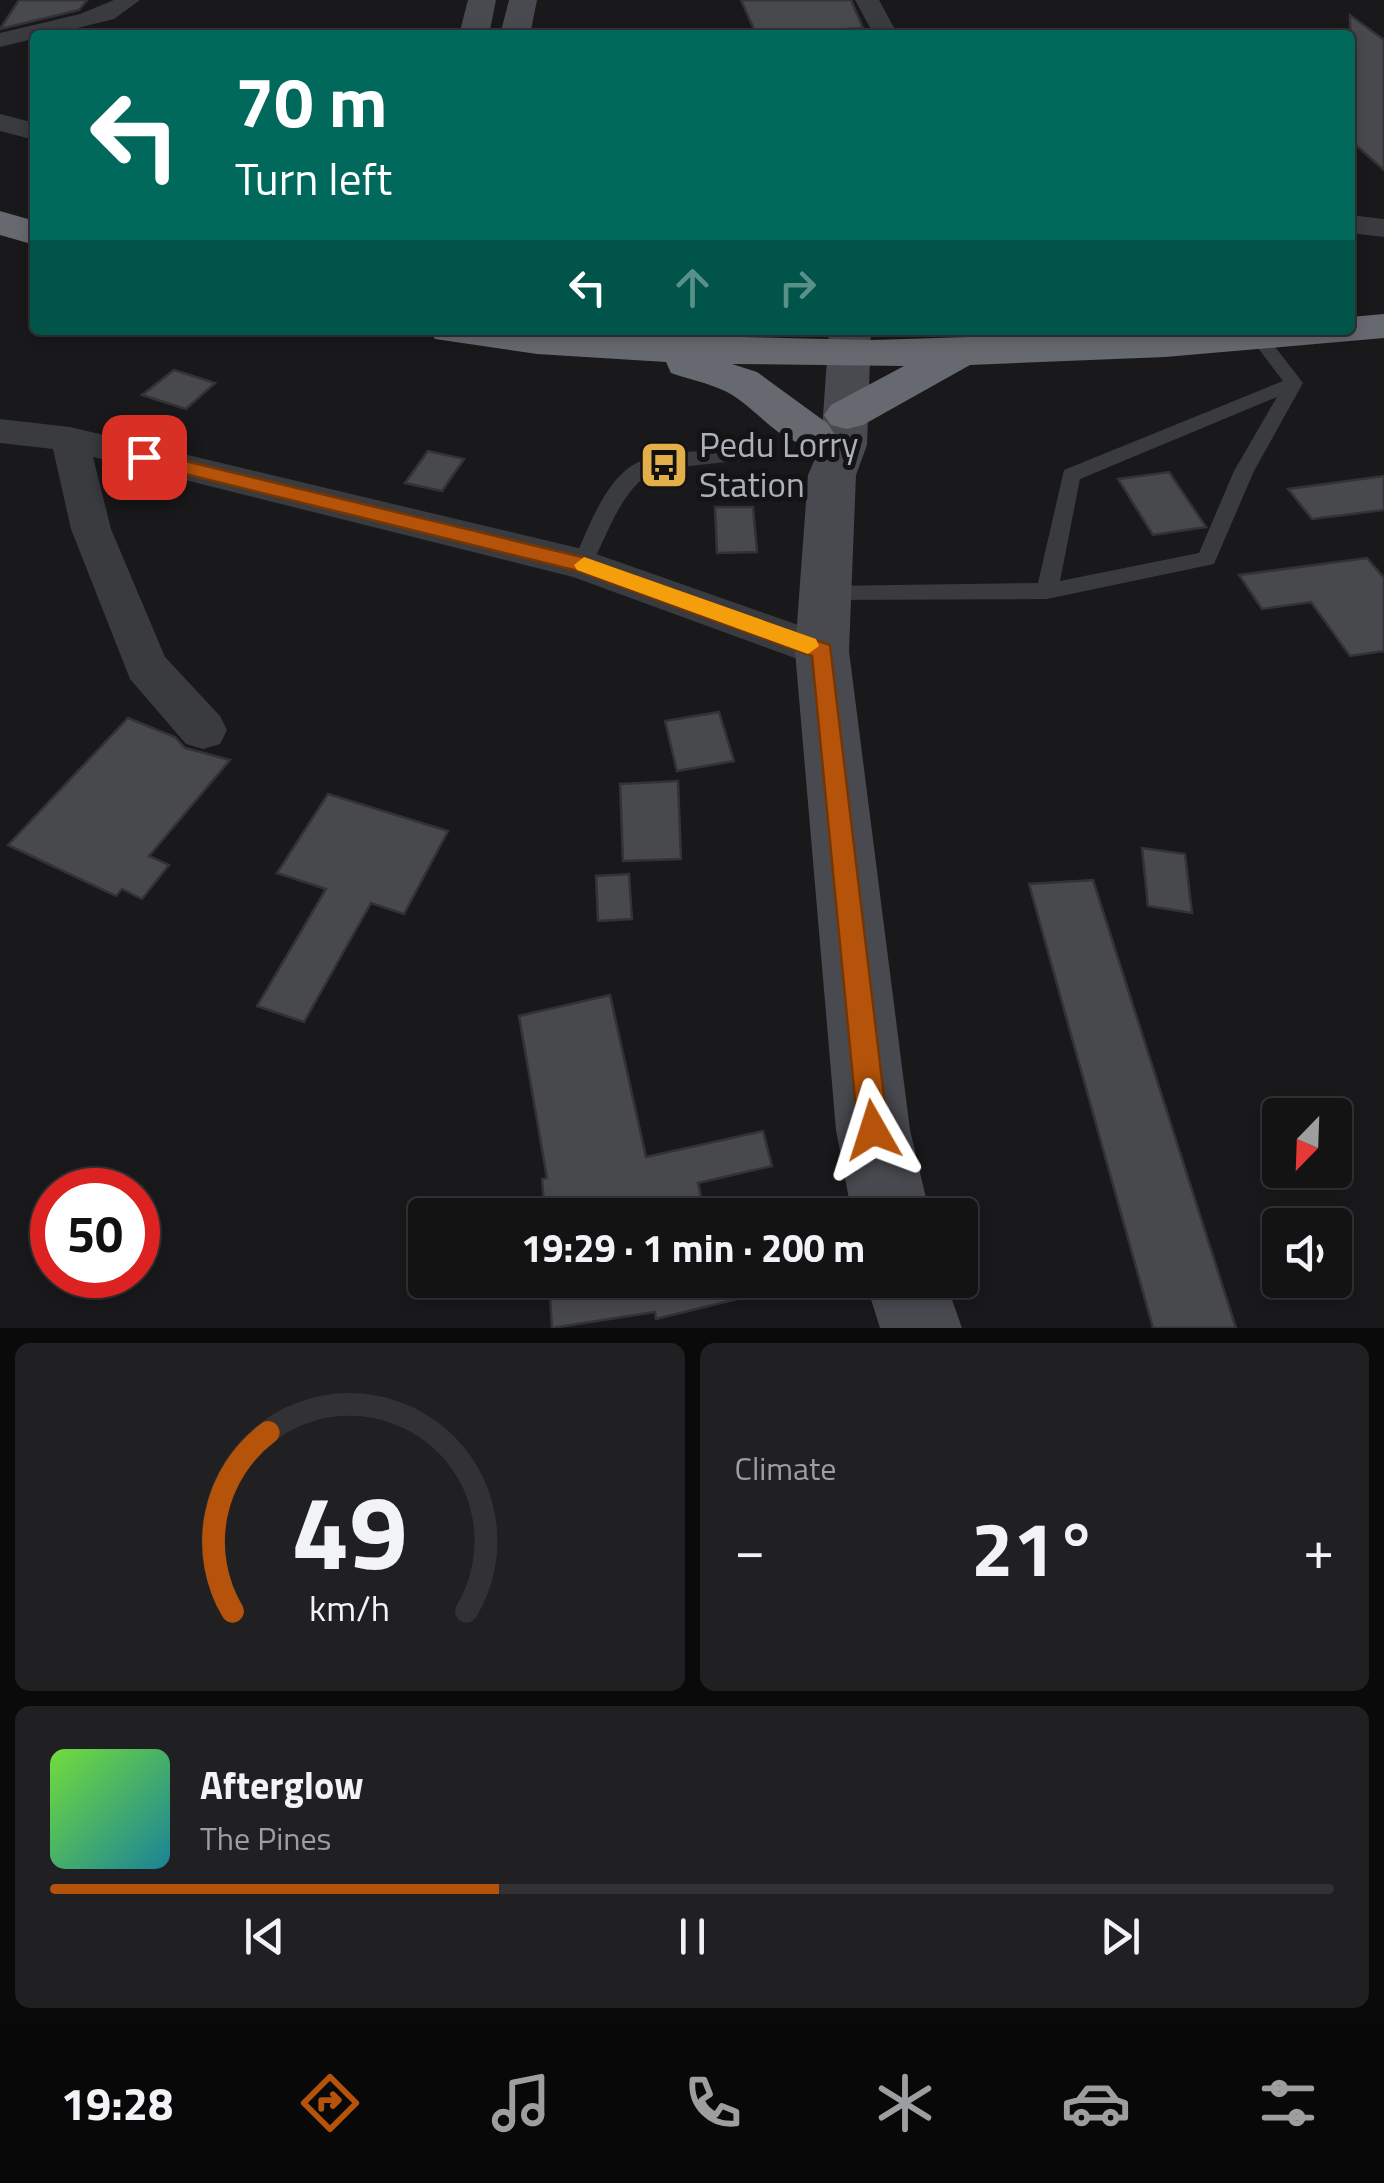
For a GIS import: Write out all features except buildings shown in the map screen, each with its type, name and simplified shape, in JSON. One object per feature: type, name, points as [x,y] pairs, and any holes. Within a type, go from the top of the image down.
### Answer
[{"type":"highway","points":[[6,200],[30,228]]},
{"type":"highway","points":[[1355,303],[1384,301]]},
{"type":"highway","points":[[1355,329],[1384,326]]},
{"type":"highway","points":[[497,335],[646,351],[832,342],[956,355],[1304,335]]},
{"type":"highway","points":[[646,351],[742,382],[830,441],[956,355]]},
{"type":"main road","points":[[475,30],[482,0]]},
{"type":"main road","points":[[515,30],[523,0]]},
{"type":"main road","points":[[832,342],[824,622],[873,1130],[887,1198]]},
{"type":"main road","points":[[912,1298],[921,1328]]},
{"type":"street","points":[[43,30],[119,11],[128,0]]},
{"type":"street","points":[[867,0],[883,30]]},
{"type":"street","points":[[0,40],[30,33]]},
{"type":"street","points":[[0,122],[30,131]]},
{"type":"street","points":[[1355,225],[1384,228]]},
{"type":"street","points":[[0,431],[70,439],[824,622]]},
{"type":"street","points":[[70,439],[91,529],[146,667],[203,730]]},
{"type":"lane","points":[[1260,340],[1294,383]]},
{"type":"lane","points":[[824,622],[1047,591],[1207,559],[1244,471],[1294,383]]},
{"type":"lane","points":[[1047,591],[1071,476],[1294,383]]},
{"type":"lane","points":[[582,564],[624,483],[635,470],[648,464],[746,455]]},
{"type":"slow traffic","points":[[584,565],[808,646]]},
{"type":"place","name":"Pedu Lorry Station","points":[[664,465]]},
{"type":"route","points":[[144,457],[582,564],[822,651],[873,1130]]}]
